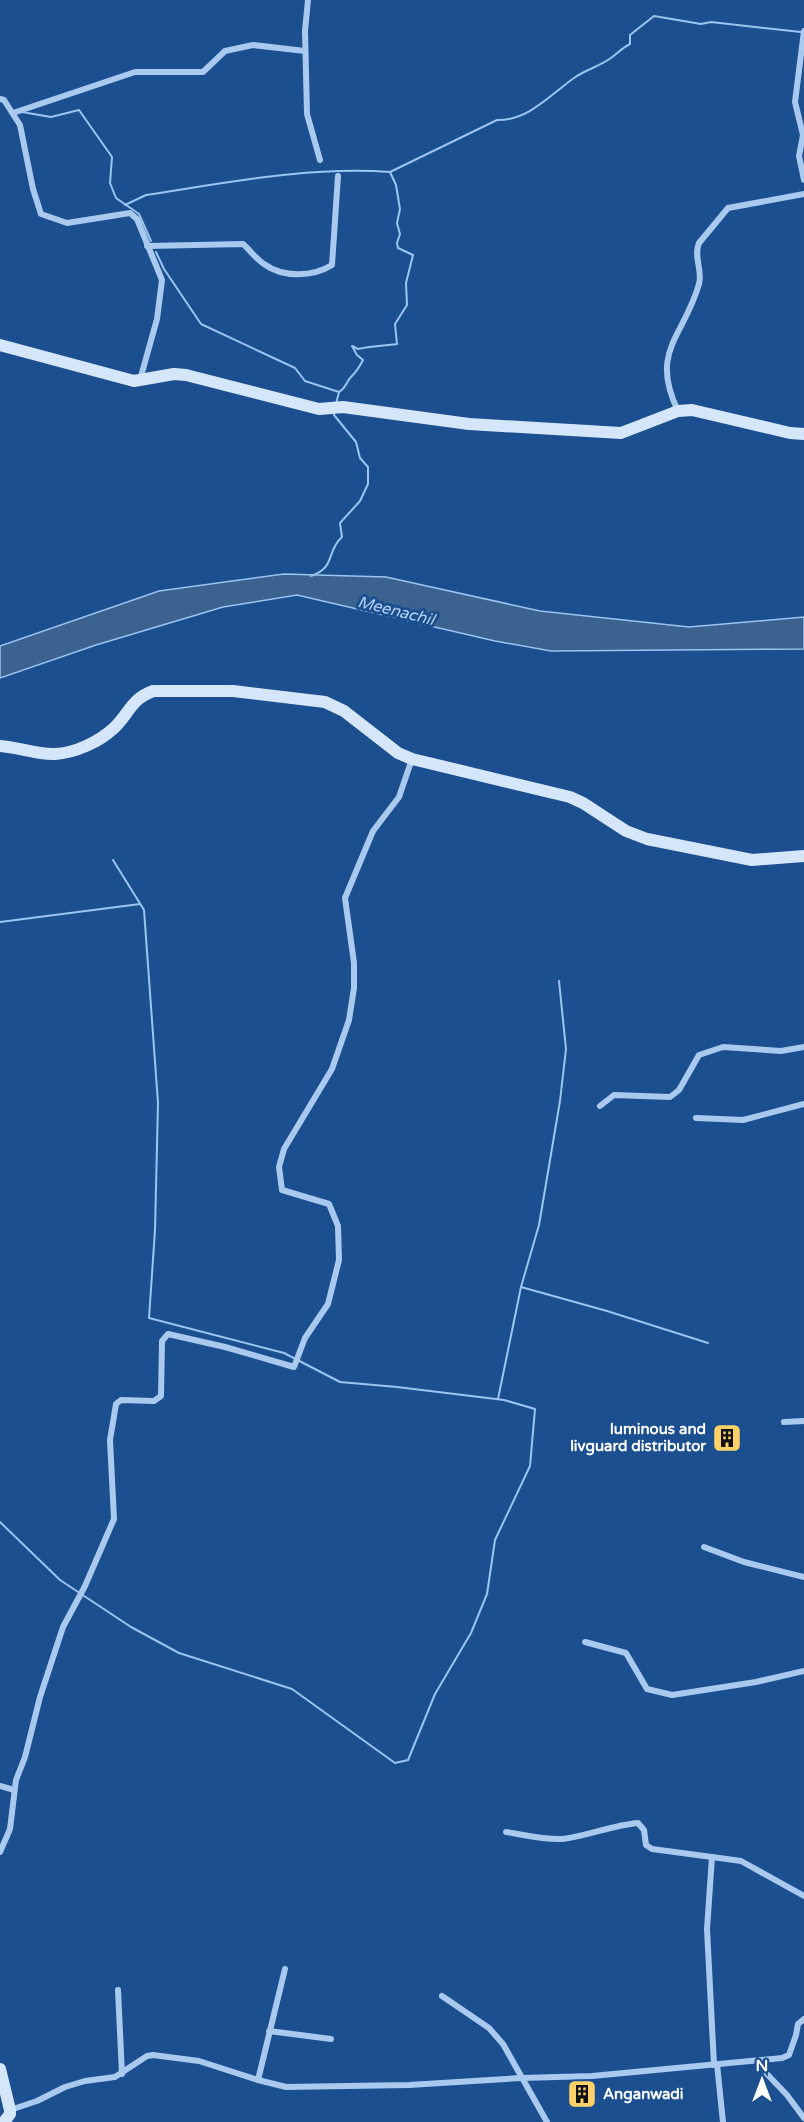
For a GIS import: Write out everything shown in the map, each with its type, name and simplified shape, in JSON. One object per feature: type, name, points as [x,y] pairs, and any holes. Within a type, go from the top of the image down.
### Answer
[{"type":"main road","points":[[0,345],[134,381],[174,374],[186,375],[319,409],[343,407],[468,424],[621,433],[678,411],[692,410],[804,434]]},
{"type":"main road","points":[[0,746],[54,754],[73,751],[100,738],[114,728],[141,695],[153,691],[233,691],[326,702],[336,706],[385,745],[412,759],[570,797],[626,831],[647,839],[752,860],[804,856]]},
{"type":"main road","points":[[0,2069],[10,2110],[4,2122]]},
{"type":"street","points":[[308,0],[305,51],[308,114],[320,160]]},
{"type":"street","points":[[804,31],[795,102],[803,135],[799,156],[804,180]]},
{"type":"street","points":[[13,113],[135,72],[203,72],[225,51],[254,45],[305,51]]},
{"type":"street","points":[[0,99],[4,100],[20,125],[33,189],[41,214],[67,223],[129,213],[137,219],[162,280],[156,319],[140,380]]},
{"type":"street","points":[[147,246],[243,244],[263,264],[279,272],[308,274],[322,271],[332,265],[338,176]]},
{"type":"street","points":[[678,411],[670,395],[666,376],[668,360],[676,335],[692,305],[700,281],[697,248],[699,243],[728,208],[804,194]]},
{"type":"street","points":[[0,1852],[10,1829],[14,1790],[25,1757],[40,1696],[60,1637],[85,1586],[115,1515],[110,1440],[116,1404],[121,1400],[154,1401],[161,1396],[162,1341],[165,1336],[172,1334],[294,1367],[305,1338],[328,1304],[339,1260],[338,1226],[328,1204],[282,1190],[279,1167],[284,1149],[332,1069],[349,1020],[354,988],[354,963],[345,898],[374,831],[399,797],[412,759]]},
{"type":"street","points":[[600,1106],[614,1095],[670,1097],[679,1090],[699,1055],[723,1047],[781,1051],[804,1047]]},
{"type":"street","points":[[696,1118],[743,1120],[804,1104]]},
{"type":"street","points":[[784,1422],[804,1421]]},
{"type":"street","points":[[704,1547],[744,1562],[804,1577]]},
{"type":"street","points":[[585,1642],[626,1653],[647,1689],[672,1695],[804,1671]]},
{"type":"street","points":[[0,1786],[14,1790]]},
{"type":"street","points":[[506,1832],[549,1839],[565,1839],[623,1824],[638,1823],[644,1830],[646,1845],[652,1849],[741,1861],[804,1896]]},
{"type":"street","points":[[712,1857],[707,1929],[716,2065],[723,2122]]},
{"type":"street","points":[[258,2080],[285,1969]]},
{"type":"street","points":[[118,1990],[122,2074]]},
{"type":"street","points":[[442,1996],[489,2028],[510,2052],[521,2078],[547,2122]]},
{"type":"street","points":[[10,2110],[65,2087],[85,2081],[115,2077],[147,2056],[153,2055],[199,2061],[286,2087],[409,2085],[612,2075],[782,2058],[789,2055],[798,2024],[804,2019]]},
{"type":"street","points":[[269,2031],[331,2039]]},
{"type":"street","points":[[761,2060],[765,2072],[787,2095],[804,2118]]},
{"type":"water","name":"Meenachil","points":[[284,574],[386,577],[540,611],[689,627],[804,617],[804,649],[551,651],[495,641],[297,595],[223,607],[96,645],[0,678],[0,646],[159,591]]},
{"type":"waterway","points":[[336,404],[339,392],[363,360],[352,346],[358,349],[397,344],[395,324],[407,305],[406,283],[413,255],[398,248],[400,234],[397,223],[400,209],[396,185],[390,172],[497,120],[529,112],[574,78],[607,61],[630,44],[630,35],[654,16],[701,24],[711,22],[801,32]]},
{"type":"waterway","points":[[22,112],[51,117],[79,110],[112,157],[110,183],[116,198],[139,214],[151,241]]},
{"type":"waterway","points":[[125,205],[146,195],[298,173],[390,172]]},
{"type":"waterway","points":[[156,252],[164,269],[201,324],[295,368],[305,381],[339,392]]},
{"type":"waterway","points":[[311,576],[319,573],[328,564],[337,542],[342,537],[340,523],[360,501],[368,484],[368,467],[360,458],[356,442],[334,413]]},
{"type":"waterway","points":[[0,1522],[60,1580],[131,1627],[179,1653],[292,1689],[395,1763],[408,1760],[435,1694],[471,1633],[487,1594],[495,1540],[530,1466],[535,1409],[504,1400],[340,1382],[284,1353],[149,1318],[155,1230],[158,1103],[144,910],[113,860]]},
{"type":"waterway","points":[[0,922],[140,904]]},
{"type":"waterway","points":[[498,1399],[521,1287],[539,1225],[560,1101],[566,1049],[559,981]]},
{"type":"waterway","points":[[521,1287],[708,1343]]},
{"type":"place","name":"luminous and livguard distributor","points":[[727,1438]]},
{"type":"place","name":"Anganwadi","points":[[582,2094]]}]
